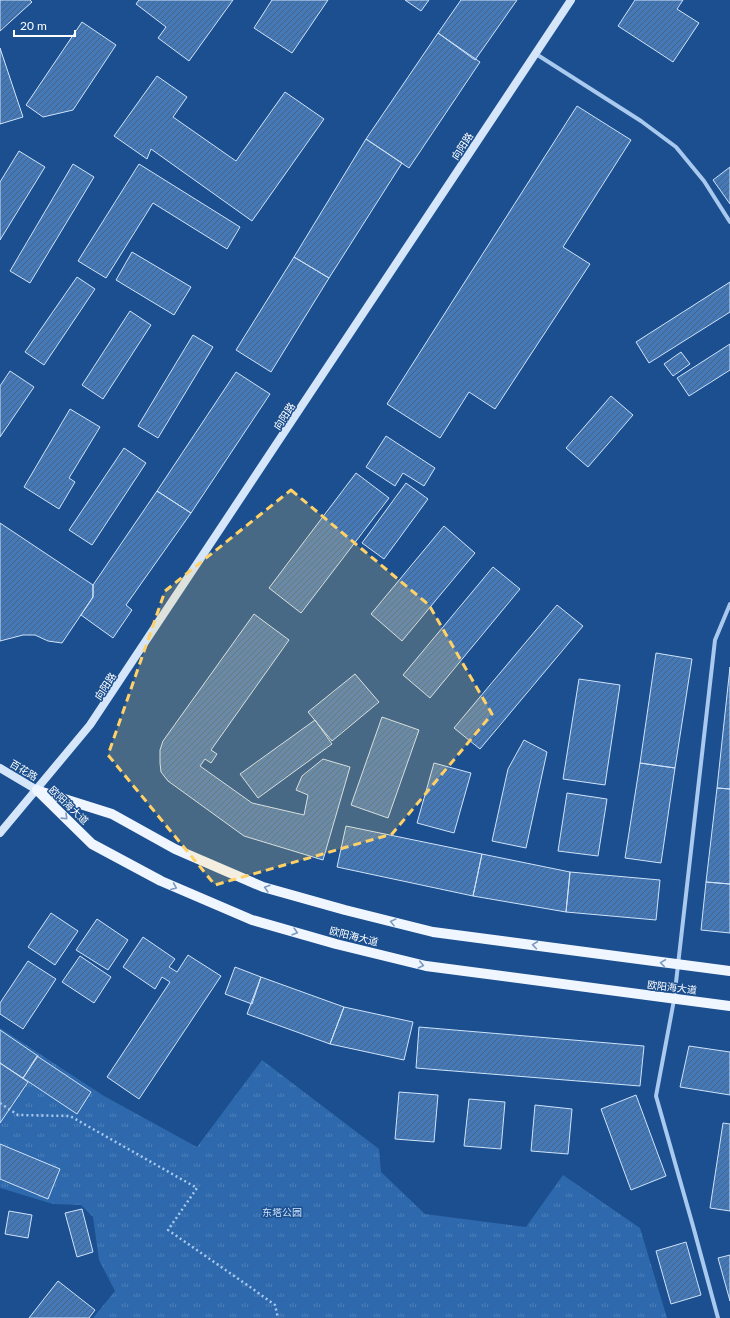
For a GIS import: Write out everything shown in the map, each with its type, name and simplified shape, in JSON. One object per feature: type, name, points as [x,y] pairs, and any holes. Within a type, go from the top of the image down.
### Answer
[{"type":"main road","name":"向阳路","points":[[0,833],[90,725],[571,0]]},
{"type":"main road","name":"百花路","points":[[0,768],[37,790]]},
{"type":"main road","name":"欧阳海大道","points":[[37,790],[112,814],[175,849],[263,887],[346,910],[433,932],[730,971]]},
{"type":"main road","name":"欧阳海大道","points":[[37,790],[92,844],[161,881],[252,920],[336,944],[426,966],[674,1000],[730,1006]]},
{"type":"street","points":[[536,53],[641,121],[676,147],[704,181],[730,222]]},
{"type":"street","points":[[718,1318],[656,1096],[679,965],[716,640],[730,604]]},
{"type":"path","points":[[0,1104],[18,1115],[70,1116],[197,1188],[168,1230],[275,1305],[278,1318]]},
{"type":"highlighted area","points":[[291,490],[429,605],[492,714],[392,834],[215,885],[108,755],[165,591]]},
{"type":"green space","name":"东塔公园","points":[[0,1028],[104,1096],[197,1147],[262,1060],[379,1149],[381,1172],[425,1214],[526,1227],[563,1175],[640,1228],[667,1318],[93,1318],[115,1291],[99,1260],[93,1217],[81,1205],[53,1204],[0,1188]]},
{"type":"building","points":[[0,0],[30,0],[32,2],[0,31]]},
{"type":"building","points":[[139,0],[233,0],[189,61],[158,38],[166,27],[136,4]]},
{"type":"building","points":[[272,0],[328,0],[292,53],[254,28]]},
{"type":"building","points":[[405,0],[429,0],[421,11]]},
{"type":"building","points":[[461,0],[517,0],[475,60],[438,33]]},
{"type":"building","points":[[635,0],[683,0],[677,9],[699,23],[673,62],[618,26]]},
{"type":"building","points":[[82,22],[116,45],[73,110],[43,117],[26,105]]},
{"type":"building","points":[[438,33],[480,62],[409,168],[366,139]]},
{"type":"building","points":[[0,48],[23,117],[0,124]]},
{"type":"building","points":[[157,76],[187,97],[173,117],[236,161],[285,92],[324,119],[252,221],[151,149],[147,159],[114,136]]},
{"type":"building","points":[[577,106],[631,140],[563,247],[590,264],[495,409],[469,392],[440,438],[387,404]]},
{"type":"building","points":[[366,139],[402,163],[329,278],[294,257]]},
{"type":"building","points":[[19,151],[45,167],[0,240],[0,182]]},
{"type":"building","points":[[73,164],[94,177],[30,283],[10,271]]},
{"type":"building","points":[[139,164],[240,227],[227,249],[153,203],[106,278],[78,261]]},
{"type":"building","points":[[730,167],[730,204],[713,180]]},
{"type":"building","points":[[132,252],[191,287],[174,315],[116,280]]},
{"type":"building","points":[[294,257],[329,278],[271,372],[236,350]]},
{"type":"building","points":[[77,277],[95,289],[44,365],[25,352]]},
{"type":"building","points":[[730,282],[730,312],[649,363],[636,342]]},
{"type":"building","points":[[130,311],[151,325],[103,399],[82,385]]},
{"type":"building","points":[[193,335],[213,347],[158,438],[138,426]]},
{"type":"building","points":[[730,344],[730,370],[689,396],[677,378]]},
{"type":"building","points":[[681,352],[690,364],[673,376],[664,364]]},
{"type":"building","points":[[10,371],[34,387],[0,437],[0,386]]},
{"type":"building","points":[[236,372],[270,394],[191,513],[157,491]]},
{"type":"building","points":[[611,396],[633,415],[588,467],[566,448]]},
{"type":"building","points":[[70,409],[100,427],[69,478],[75,482],[59,509],[24,487]]},
{"type":"building","points":[[386,436],[435,468],[424,486],[403,473],[395,486],[366,467]]},
{"type":"building","points":[[124,448],[146,463],[92,545],[69,530]]},
{"type":"building","points":[[356,473],[389,498],[301,613],[269,588]]},
{"type":"building","points":[[406,483],[428,499],[384,559],[362,543]]},
{"type":"building","points":[[157,491],[191,513],[126,605],[132,610],[113,638],[81,615],[93,597],[93,585]]},
{"type":"building","points":[[0,523],[93,585],[93,597],[62,643],[48,641],[35,635],[23,635],[0,641]]},
{"type":"building","points":[[444,526],[475,553],[402,641],[371,614]]},
{"type":"building","points":[[493,567],[520,589],[430,698],[403,675]]},
{"type":"building","points":[[557,605],[583,626],[480,749],[454,728]]},
{"type":"building","points":[[254,614],[289,640],[211,750],[217,754],[211,763],[205,759],[200,766],[252,803],[304,815],[308,795],[296,790],[302,776],[323,759],[350,767],[323,860],[244,836],[168,781],[161,772],[160,750],[163,741]]},
{"type":"building","points":[[656,653],[692,659],[675,768],[640,763]]},
{"type":"building","points":[[730,667],[730,789],[717,788]]},
{"type":"building","points":[[355,674],[379,702],[332,741],[308,712]]},
{"type":"building","points":[[579,679],[620,685],[605,785],[563,779]]},
{"type":"building","points":[[382,717],[419,730],[388,818],[351,805]]},
{"type":"building","points":[[315,720],[332,744],[258,798],[240,774]]},
{"type":"building","points":[[524,740],[547,752],[526,848],[492,841],[508,769]]},
{"type":"building","points":[[434,763],[471,773],[454,833],[417,823]]},
{"type":"building","points":[[640,763],[675,768],[661,863],[625,858]]},
{"type":"building","points":[[717,788],[730,789],[730,884],[706,882]]},
{"type":"building","points":[[567,793],[607,799],[598,856],[558,851]]},
{"type":"building","points":[[346,826],[482,854],[473,896],[337,867]]},
{"type":"building","points":[[482,854],[570,872],[566,912],[473,896]]},
{"type":"building","points":[[570,872],[660,880],[656,920],[566,912]]},
{"type":"building","points":[[706,882],[730,884],[730,933],[701,930]]},
{"type":"building","points":[[51,913],[78,931],[55,965],[28,947]]},
{"type":"building","points":[[97,919],[128,940],[108,970],[76,950]]},
{"type":"building","points":[[143,937],[175,959],[169,967],[177,972],[188,955],[221,976],[139,1099],[107,1077],[170,982],[162,977],[155,989],[123,967]]},
{"type":"building","points":[[80,956],[111,977],[94,1003],[62,982]]},
{"type":"building","points":[[28,961],[56,979],[23,1029],[0,1014],[0,1003]]},
{"type":"building","points":[[235,967],[261,977],[252,1004],[225,994]]},
{"type":"building","points":[[261,977],[344,1007],[330,1044],[247,1014]]},
{"type":"building","points":[[344,1007],[413,1022],[404,1060],[330,1044]]},
{"type":"building","points":[[419,1027],[644,1046],[640,1086],[416,1068]]},
{"type":"building","points":[[0,1030],[38,1056],[23,1078],[0,1063]]},
{"type":"building","points":[[689,1046],[730,1052],[730,1095],[680,1087]]},
{"type":"building","points":[[37,1056],[91,1092],[77,1114],[23,1078]]},
{"type":"building","points":[[0,1063],[28,1082],[0,1123]]},
{"type":"building","points":[[399,1092],[438,1095],[434,1142],[395,1139]]},
{"type":"building","points":[[636,1095],[666,1176],[631,1190],[601,1109]]},
{"type":"building","points":[[469,1099],[505,1102],[501,1149],[464,1146]]},
{"type":"building","points":[[535,1105],[572,1109],[568,1154],[531,1151]]},
{"type":"building","points":[[723,1123],[730,1124],[730,1211],[710,1208]]},
{"type":"building","points":[[0,1144],[60,1169],[48,1199],[0,1179]]},
{"type":"building","points":[[82,1209],[93,1252],[77,1257],[65,1213]]},
{"type":"building","points":[[9,1211],[32,1215],[28,1238],[5,1234]]},
{"type":"building","points":[[686,1242],[701,1295],[671,1304],[656,1251]]},
{"type":"building","points":[[730,1255],[730,1301],[718,1258]]},
{"type":"building","points":[[58,1281],[95,1310],[89,1318],[29,1318]]}]
